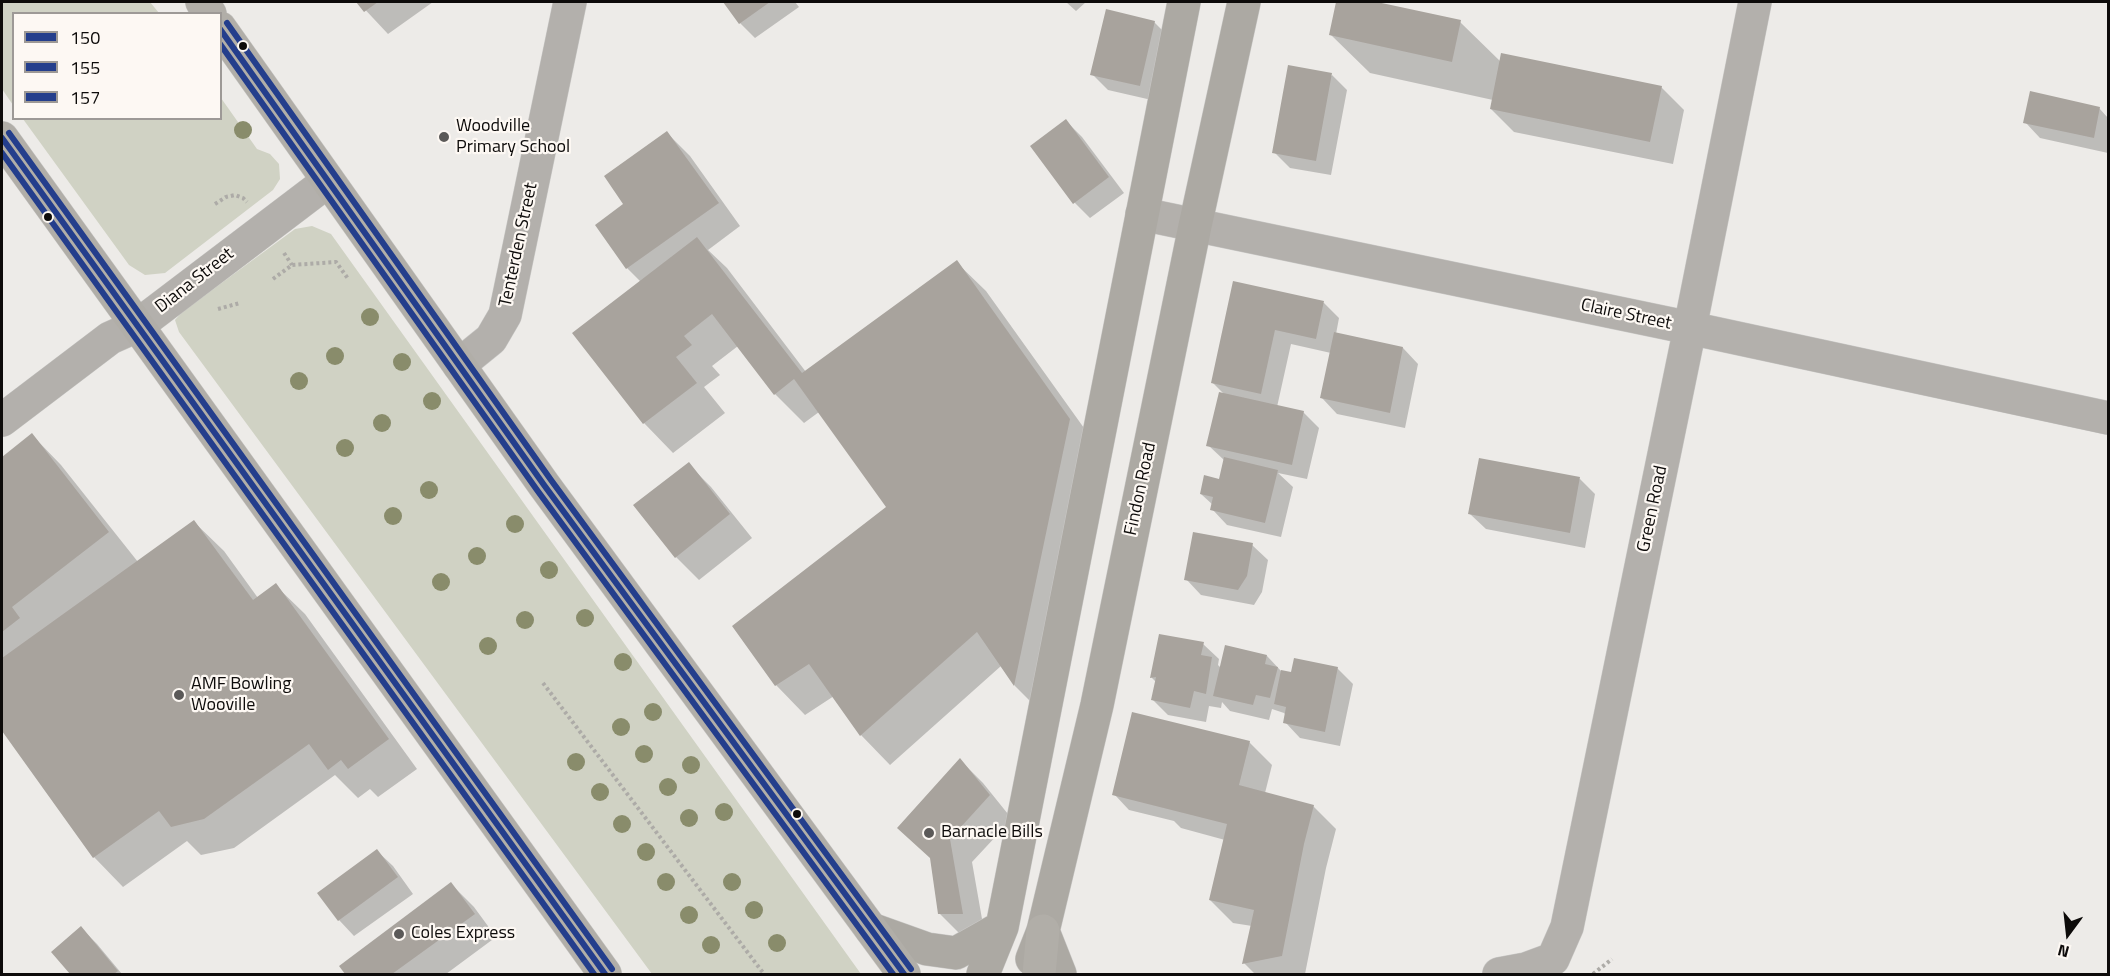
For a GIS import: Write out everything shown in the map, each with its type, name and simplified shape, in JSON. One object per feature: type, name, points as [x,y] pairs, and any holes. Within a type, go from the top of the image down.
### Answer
[{"type":"highway","points":[[222,31],[544,485],[904,975]]},
{"type":"highway","points":[[2,138],[606,975]]},
{"type":"highway","points":[[1039,975],[1043,931]]},
{"type":"main road","points":[[983,975],[1002,927],[1184,2]]},
{"type":"main road","name":"Findon Road","points":[[1026,975],[1043,931],[1096,705],[1195,226],[1244,2]]},
{"type":"main road","points":[[871,929],[927,949],[956,953],[1002,927]]},
{"type":"main road","points":[[1043,931],[1060,975]]},
{"type":"street","name":"Tenterden Street","points":[[459,365],[491,339],[505,315],[570,2]]},
{"type":"street","name":"Green Road","points":[[1499,975],[1526,969],[1559,967],[1755,2]]},
{"type":"street","name":"Diana Street","points":[[2,420],[110,338],[137,326],[328,181]]},
{"type":"street","name":"Claire Street","points":[[1142,214],[2109,418]]},
{"type":"path","points":[[215,204],[226,197],[235,195],[243,198],[251,207]]},
{"type":"path","points":[[273,279],[292,265],[336,262],[349,280]]},
{"type":"path","points":[[212,313],[219,308],[240,303]]},
{"type":"path","points":[[543,683],[764,975]]},
{"type":"path","points":[[1593,975],[1612,959]]},
{"type":"shaded area","points":[[2,2],[150,2],[158,12],[12,12],[12,104],[2,89]]},
{"type":"shaded area","points":[[222,99],[257,149],[270,154],[279,164],[280,179],[273,190],[165,273],[145,275],[129,265],[24,120],[222,120]]},
{"type":"shaded area","points":[[312,226],[331,234],[861,974],[652,974],[179,332],[175,320],[182,312],[295,229]]},
{"type":"building","points":[[356,2],[378,2],[364,12]]},
{"type":"building","points":[[723,2],[770,2],[739,24]]},
{"type":"building","points":[[1336,2],[1377,2],[1461,20],[1452,62],[1329,35]]},
{"type":"building","points":[[1106,9],[1155,21],[1140,86],[1090,75]]},
{"type":"building","points":[[1501,53],[1662,86],[1650,142],[1490,109]]},
{"type":"building","points":[[1288,65],[1332,73],[1316,161],[1272,153]]},
{"type":"building","points":[[2030,91],[2100,107],[2094,138],[2023,123]]},
{"type":"building","points":[[1066,119],[1109,177],[1073,204],[1030,146]]},
{"type":"building","points":[[667,131],[719,203],[626,269],[595,225],[623,204],[604,176]]},
{"type":"building","points":[[697,237],[802,373],[957,260],[1070,419],[1014,686],[977,632],[860,736],[809,664],[775,686],[732,626],[886,507],[794,379],[774,395],[712,314],[684,336],[692,345],[676,357],[697,383],[643,424],[572,333]]},
{"type":"building","points":[[1233,281],[1324,301],[1316,339],[1275,330],[1261,394],[1211,383]]},
{"type":"building","points":[[1334,332],[1403,347],[1390,413],[1320,398]]},
{"type":"building","points":[[1219,392],[1304,411],[1292,465],[1206,446]]},
{"type":"building","points":[[32,433],[109,532],[12,607],[20,618],[2,632],[2,457]]},
{"type":"building","points":[[1224,457],[1278,470],[1265,523],[1210,510],[1213,497],[1200,494],[1204,475],[1219,479]]},
{"type":"building","points":[[1479,458],[1580,477],[1570,533],[1468,514]]},
{"type":"building","points":[[689,462],[730,514],[675,558],[633,505]]},
{"type":"building","name":"AMF Bowling Wooville","points":[[194,520],[253,600],[276,583],[389,739],[348,769],[341,760],[328,770],[309,744],[204,819],[171,827],[159,811],[93,858],[2,731],[2,658]]},
{"type":"building","points":[[1193,532],[1253,543],[1247,576],[1238,590],[1184,580]]},
{"type":"building","points":[[1159,634],[1204,642],[1201,655],[1212,657],[1206,694],[1194,691],[1190,708],[1151,700],[1156,677],[1150,678]]},
{"type":"building","points":[[1225,645],[1267,655],[1265,664],[1278,667],[1270,698],[1256,695],[1253,705],[1213,696]]},
{"type":"building","points":[[1294,658],[1338,667],[1325,732],[1283,723],[1286,707],[1274,704],[1281,670],[1291,672]]},
{"type":"building","points":[[1132,712],[1250,741],[1239,785],[1314,805],[1282,956],[1242,964],[1254,910],[1209,900],[1227,824],[1112,795]]},
{"type":"building","name":"Barnacle Bills","points":[[960,758],[990,795],[950,839],[963,914],[938,914],[930,858],[897,828]]},
{"type":"building","points":[[377,849],[398,877],[338,921],[317,893]]},
{"type":"building","points":[[451,882],[475,914],[392,974],[345,974],[339,966]]},
{"type":"building","points":[[81,926],[118,971],[114,974],[70,974],[51,952]]},
{"type":"transit line","name":"157","points":[[227,23],[551,480],[911,969]]},
{"type":"transit line","name":"150","points":[[222,32],[544,485],[904,974]]},
{"type":"transit line","name":"155","points":[[222,47],[537,490],[893,974]]},
{"type":"transit line","name":"157","points":[[9,133],[612,969]]},
{"type":"transit line","name":"150","points":[[2,138],[605,974]]},
{"type":"transit line","name":"155","points":[[2,153],[594,974]]},
{"type":"place","name":"Woodville Primary School","points":[[444,137]]},
{"type":"place","name":"AMF Bowling Wooville","points":[[179,695]]},
{"type":"place","name":"Barnacle Bills","points":[[929,833]]},
{"type":"place","name":"Coles Express","points":[[399,934]]}]
